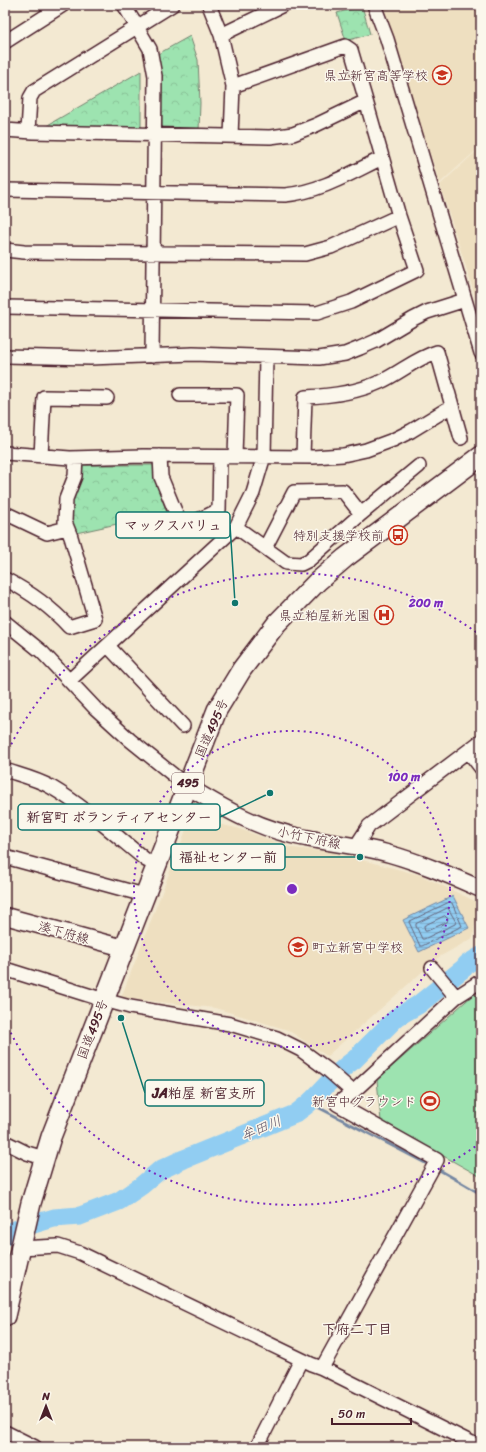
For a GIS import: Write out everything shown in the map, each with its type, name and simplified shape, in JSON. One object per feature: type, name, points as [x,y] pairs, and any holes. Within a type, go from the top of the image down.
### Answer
[{"type":"highway","name":"国道495号","points":[[20,1246],[44,1158],[70,1085],[216,710],[242,669],[277,623],[317,582],[345,558],[481,456]]},
{"type":"highway","name":"495","points":[[5,1316],[20,1246]]},
{"type":"main road","name":"小竹下府線","points":[[187,786],[240,817],[266,828],[305,838],[388,853],[419,862],[481,889]]},
{"type":"main road","name":"湊下府線","points":[[5,916],[124,948]]},
{"type":"street","points":[[5,42],[63,5]]},
{"type":"street","points":[[124,5],[150,49],[155,76],[152,356]]},
{"type":"street","points":[[28,132],[30,98],[34,91],[172,5]]},
{"type":"street","points":[[210,5],[221,35],[233,86],[231,136]]},
{"type":"street","points":[[221,35],[283,5]]},
{"type":"street","points":[[374,5],[387,39],[481,353]]},
{"type":"street","points":[[5,307],[317,313],[352,302],[417,270],[399,216],[352,50],[346,46],[233,86]]},
{"type":"street","points":[[5,130],[28,132],[270,137],[293,134],[316,125],[366,101]]},
{"type":"street","points":[[5,190],[154,194],[299,194],[322,187],[382,158]]},
{"type":"street","points":[[5,250],[24,252],[305,254],[330,247],[399,216]]},
{"type":"street","points":[[5,356],[90,358],[193,354],[319,358],[345,354],[376,341],[413,318],[465,300]]},
{"type":"street","points":[[303,456],[305,397],[326,397],[363,389],[380,382],[428,355],[437,352],[461,438]]},
{"type":"street","points":[[70,680],[236,527],[253,493],[264,456],[266,357]]},
{"type":"street","points":[[180,395],[237,395],[235,456]]},
{"type":"street","points":[[41,456],[44,397],[107,398]]},
{"type":"street","points":[[5,453],[76,458],[343,455],[366,450],[393,440],[452,406]]},
{"type":"street","points":[[160,456],[161,477],[182,528],[219,510],[220,456]]},
{"type":"street","points":[[5,580],[40,602],[60,617],[69,627],[95,619],[65,522],[66,499],[75,476],[76,458]]},
{"type":"street","points":[[236,527],[286,563],[301,564],[309,560],[419,466]]},
{"type":"street","points":[[265,548],[294,492],[342,491],[361,514]]},
{"type":"street","points":[[5,513],[47,533],[67,528]]},
{"type":"street","points":[[6,623],[42,652],[95,708],[130,740],[187,786]]},
{"type":"street","points":[[108,646],[183,726]]},
{"type":"street","points":[[356,846],[369,826],[481,741]]},
{"type":"street","points":[[468,751],[481,768]]},
{"type":"street","points":[[5,770],[39,781],[51,787],[88,812],[146,860],[156,865]]},
{"type":"street","points":[[5,857],[144,895]]},
{"type":"street","points":[[432,968],[456,997]]},
{"type":"street","points":[[5,969],[130,1007],[230,1024],[277,1038],[301,1050],[328,1070],[351,1090]]},
{"type":"street","points":[[322,1368],[436,1160],[337,1104],[456,997],[478,986]]},
{"type":"street","points":[[5,1142],[27,1153],[44,1158]]},
{"type":"street","points":[[20,1246],[58,1246],[80,1253],[301,1360],[322,1368],[480,1447]]},
{"type":"street","points":[[257,1447],[301,1360]]},
{"type":"street","points":[[5,1432],[35,1447]]},
{"type":"shaded area","name":"県立新宮高等学校","points":[[379,5],[481,5],[481,146],[440,183]]},
{"type":"shaded area","points":[[481,147],[481,306],[478,305],[440,185]]},
{"type":"shaded area","name":"町立新宮中学校","points":[[202,821],[237,828],[292,848],[331,852],[420,875],[481,904],[477,912],[473,938],[439,957],[327,1056],[288,1030],[215,1008],[121,998],[186,830]]},
{"type":"green space","points":[[362,6],[370,34],[346,41],[337,13]]},
{"type":"green space","points":[[190,36],[198,60],[200,103],[199,131],[162,130],[161,83],[158,54]]},
{"type":"green space","points":[[141,71],[141,129],[46,126]]},
{"type":"green space","points":[[80,465],[154,465],[156,482],[167,513],[76,533],[71,520],[72,499]]},
{"type":"green space","name":"新宮中グラウンド","points":[[474,994],[481,998],[481,1177],[381,1121],[377,1080]]},
{"type":"water","points":[[453,896],[469,928],[419,952],[403,920]]},
{"type":"waterway","name":"牟田川","points":[[5,1236],[14,1230],[54,1218],[80,1216],[119,1201],[141,1186],[160,1170],[295,1114],[310,1102],[397,1017],[418,1005],[467,964],[481,956]]},
{"type":"waterway","points":[[310,1103],[431,1166]]},
{"type":"waterway","points":[[436,1168],[481,1194]]},
{"type":"place","name":"県立新宮高等学校","points":[[442,75]]},
{"type":"place","name":"特別支援学校前","points":[[398,535]]},
{"type":"place","name":"マックスバリュ","points":[[235,603]]},
{"type":"place","name":"県立粕屋新光園","points":[[384,615]]},
{"type":"place","name":"新宮町 ボランティアセンター","points":[[270,793]]},
{"type":"place","name":"福祉センター前","points":[[360,857]]},
{"type":"place","name":"町立新宮中学校","points":[[298,947]]},
{"type":"place","name":"JA粕屋 新宮支所","points":[[121,1018]]},
{"type":"place","name":"新宮中グラウンド","points":[[430,1101]]},
{"type":"district","name":"下府二丁目","points":[[357,1329]]}]
